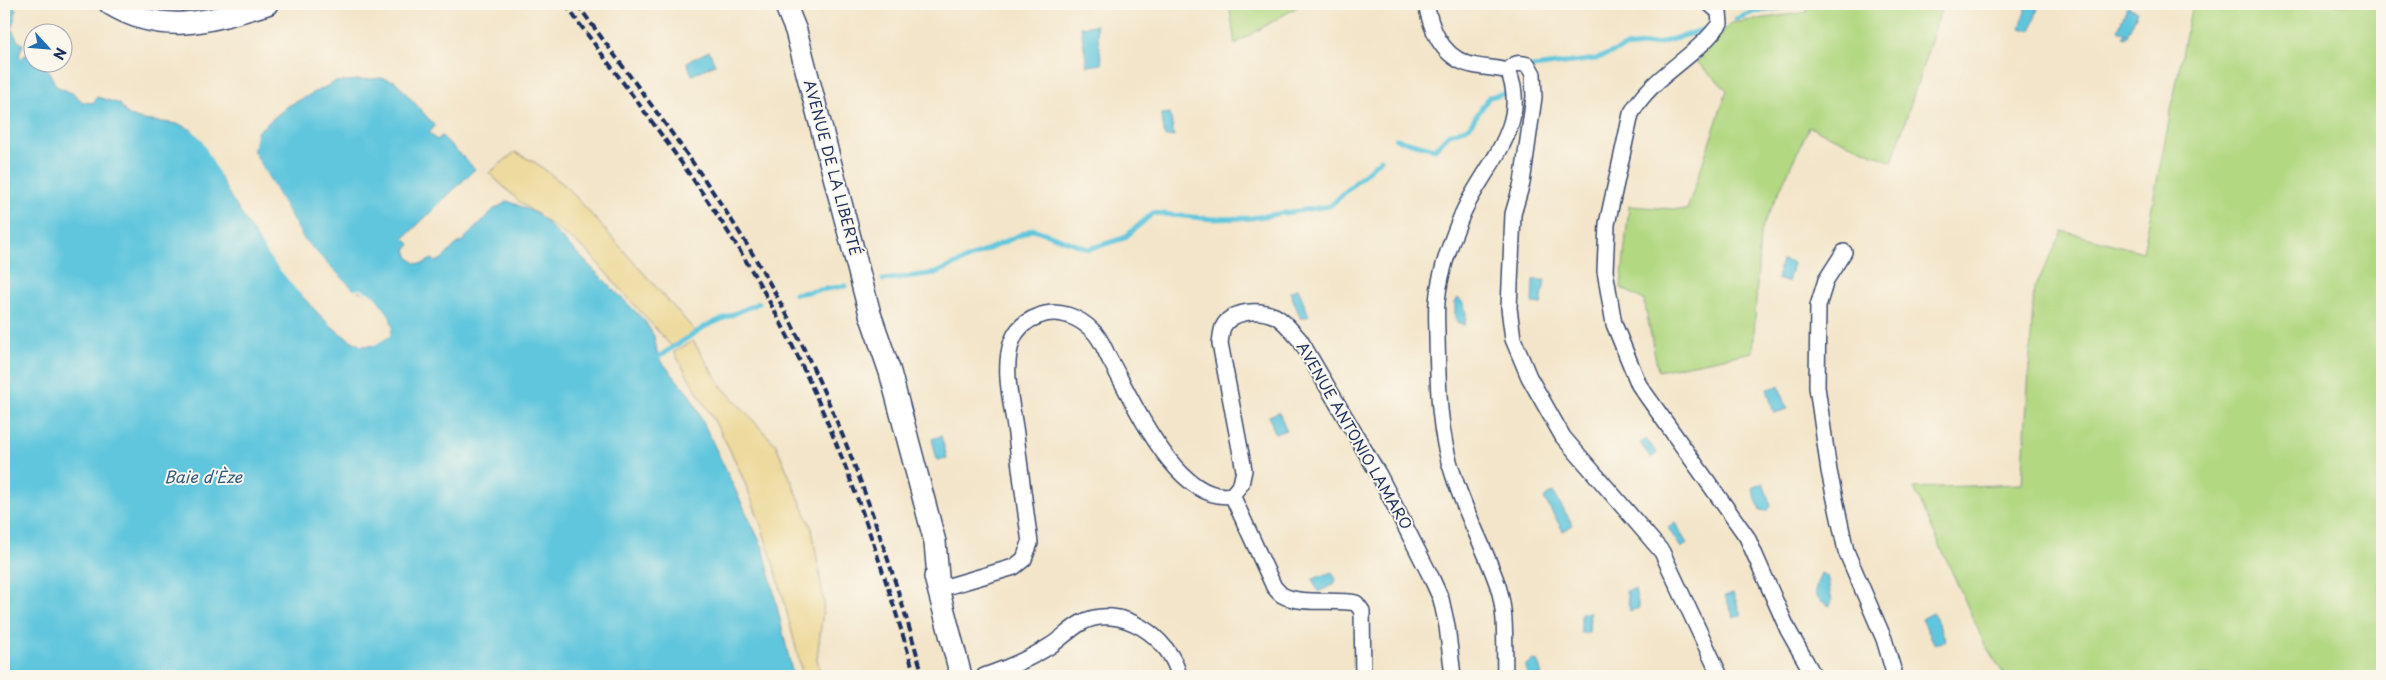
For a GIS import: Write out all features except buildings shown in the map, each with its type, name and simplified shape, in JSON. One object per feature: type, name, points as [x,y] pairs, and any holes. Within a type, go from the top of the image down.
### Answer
[{"type":"main road","points":[[110,4],[140,19],[177,24],[221,18],[266,4]]},
{"type":"main road","name":"AVENUE DE LA LIBERTÉ","points":[[785,4],[796,31],[875,334],[877,368],[926,553],[939,589],[961,676]]},
{"type":"street","points":[[1426,4],[1430,23],[1440,42],[1450,54],[1466,63],[1508,71]]},
{"type":"street","points":[[1710,4],[1719,12],[1720,23],[1710,38],[1640,99],[1632,114],[1607,224],[1605,271],[1614,324],[1639,385],[1747,537],[1788,630],[1814,676]]},
{"type":"street","points":[[1508,71],[1514,64],[1528,65],[1533,74],[1534,89],[1522,183],[1513,214],[1509,308],[1513,339],[1529,377],[1563,437],[1662,552],[1720,676]]},
{"type":"street","points":[[1505,676],[1503,616],[1498,587],[1452,472],[1444,433],[1438,360],[1437,302],[1446,263],[1462,214],[1501,148],[1513,119],[1515,97],[1508,71]]},
{"type":"street","points":[[1844,252],[1826,280],[1818,306],[1817,387],[1829,471],[1846,551],[1884,638],[1895,676]]},
{"type":"street","points":[[939,589],[1014,567],[1024,559],[1030,543],[1007,369],[1013,339],[1026,321],[1044,314],[1062,312],[1078,319],[1095,332],[1153,437],[1181,474],[1205,492],[1220,497],[1232,495],[1274,587],[1282,595],[1300,600],[1342,600],[1356,603],[1362,611],[1364,676]]},
{"type":"street","name":"AVENUE ANTONIO LAMARO","points":[[1232,495],[1241,484],[1244,470],[1220,343],[1222,328],[1229,319],[1247,312],[1262,312],[1277,316],[1300,340],[1417,546],[1441,599],[1447,626],[1453,676]]},
{"type":"street","points":[[984,676],[1016,665],[1051,645],[1081,622],[1107,617],[1127,621],[1149,631],[1165,646],[1176,663],[1179,676]]},
{"type":"green space","points":[[1229,4],[1302,4],[1235,44]]},
{"type":"green space","points":[[1732,4],[1784,4],[1761,7],[1734,6]]},
{"type":"green space","points":[[1807,4],[1943,4],[1892,162],[1809,127],[1760,232],[1753,352],[1658,371],[1644,300],[1621,288],[1629,206],[1687,210],[1727,90],[1697,62],[1731,23],[1807,12]]},
{"type":"green space","points":[[2192,4],[2382,4],[2382,540],[2380,547],[2382,676],[2005,676],[1985,645],[1914,488],[2022,484],[2034,289],[2063,231],[2143,252]]},
{"type":"sand","points":[[515,152],[536,163],[567,187],[696,332],[671,346],[585,249],[521,203],[489,173]]},
{"type":"sand","points":[[693,341],[722,387],[776,445],[812,529],[824,602],[817,659],[821,676],[803,676],[777,575],[752,500],[727,444],[674,352]]},
{"type":"water","name":"Baie d'Èze","points":[[4,4],[11,4],[16,10],[12,30],[18,41],[22,43],[19,55],[22,59],[22,72],[49,72],[56,86],[74,94],[83,102],[93,103],[97,97],[120,104],[126,113],[135,118],[170,123],[193,131],[202,140],[227,190],[241,213],[292,283],[312,307],[332,326],[350,340],[367,346],[376,344],[390,336],[392,327],[389,315],[374,295],[354,290],[304,240],[253,151],[257,132],[288,106],[335,82],[381,78],[395,81],[435,126],[429,133],[437,140],[442,136],[475,169],[404,238],[410,244],[406,250],[409,258],[415,263],[422,264],[432,259],[436,262],[440,260],[493,210],[508,201],[538,214],[644,320],[654,336],[658,357],[691,397],[764,550],[793,676],[4,676]]},
{"type":"water","points":[[2027,5],[2037,6],[2038,8],[2031,31],[2020,28]]},
{"type":"water","points":[[2127,7],[2138,11],[2126,38],[2123,37],[2125,33],[2118,30]]},
{"type":"water","points":[[1096,25],[1102,64],[1087,66],[1081,27]]},
{"type":"water","points":[[709,51],[715,64],[692,75],[687,62]]},
{"type":"water","points":[[1170,113],[1174,136],[1165,137],[1161,114]]},
{"type":"water","points":[[1782,260],[1793,263],[1788,282],[1777,279]]},
{"type":"water","points":[[1533,280],[1545,280],[1541,304],[1532,303]]},
{"type":"water","points":[[1298,288],[1309,316],[1301,319],[1290,292]]},
{"type":"water","points":[[1458,298],[1466,310],[1464,325],[1458,324],[1455,319],[1455,303]]},
{"type":"water","points":[[1779,386],[1784,403],[1788,409],[1774,413],[1767,389]]},
{"type":"water","points":[[1279,412],[1286,430],[1275,434],[1269,416]]},
{"type":"water","points":[[941,436],[947,458],[937,460],[932,439]]},
{"type":"water","points":[[1646,439],[1657,453],[1651,458],[1640,443]]},
{"type":"water","points":[[1763,483],[1771,506],[1767,511],[1760,510],[1752,488]]},
{"type":"water","points":[[1553,492],[1573,525],[1563,531],[1544,498]]},
{"type":"water","points":[[1675,523],[1687,544],[1681,548],[1668,528]]},
{"type":"water","points":[[1332,572],[1336,580],[1333,585],[1318,592],[1313,579]]},
{"type":"water","points":[[1821,573],[1827,576],[1828,579],[1832,601],[1830,606],[1824,603],[1816,593]]},
{"type":"water","points":[[1635,589],[1639,608],[1630,611],[1626,591]]},
{"type":"water","points":[[1733,593],[1741,615],[1734,618],[1725,596]]},
{"type":"water","points":[[1581,613],[1590,613],[1589,633],[1581,633]]},
{"type":"water","points":[[1933,613],[1946,640],[1935,645],[1922,619]]},
{"type":"water","points":[[1533,660],[1538,661],[1542,676],[1527,676],[1526,665]]},
{"type":"pier","points":[[183,122],[193,127],[203,137],[233,196],[272,257],[299,289],[334,324],[350,336],[361,343],[374,343],[388,334],[389,327],[386,316],[372,297],[360,291],[353,292],[302,241],[250,152],[251,140],[257,132],[253,151],[304,240],[354,290],[361,289],[374,295],[389,315],[392,327],[390,336],[375,345],[360,345],[333,326],[297,291],[270,258],[231,197],[201,139],[191,129],[180,123]]},
{"type":"waterway","points":[[1736,19],[1753,12],[1788,7],[1791,4]]},
{"type":"waterway","points":[[1533,67],[1596,59],[1625,47],[1660,43],[1705,29]]},
{"type":"waterway","points":[[1396,139],[1435,149],[1448,135],[1469,127],[1489,97],[1508,93]]},
{"type":"waterway","points":[[883,280],[936,273],[1033,229],[1089,249],[1124,238],[1153,213],[1212,219],[1251,218],[1330,206],[1381,159]]},
{"type":"waterway","points":[[795,294],[845,286]]},
{"type":"waterway","points":[[658,357],[706,326],[759,303]]},
{"type":"railway","points":[[565,4],[704,195],[746,261],[774,310],[823,411],[844,463],[882,569],[915,676]]},
{"type":"railway","points":[[577,4],[713,192],[735,225],[783,307],[808,357],[853,461],[891,568],[923,676]]}]
